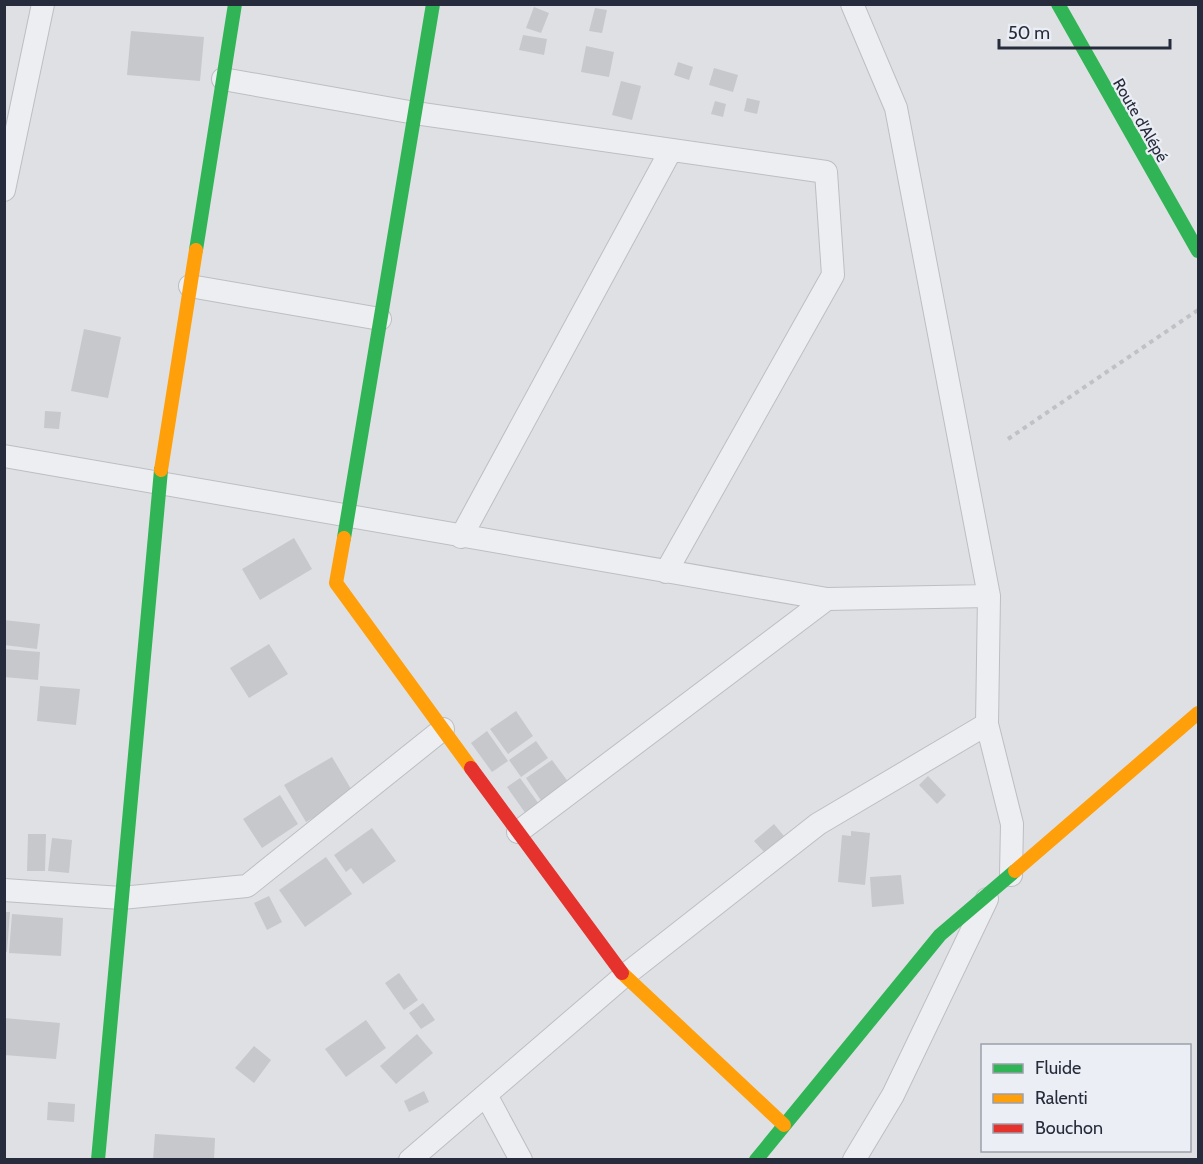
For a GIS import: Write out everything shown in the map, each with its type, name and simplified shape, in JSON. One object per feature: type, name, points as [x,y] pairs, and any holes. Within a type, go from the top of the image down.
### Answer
[{"type":"street","points":[[4,190],[43,4]]},
{"type":"street","points":[[98,1160],[159,481],[235,4]]},
{"type":"street","points":[[433,4],[336,583],[624,976],[784,1125]]},
{"type":"street","points":[[852,4],[896,108],[989,596],[987,724],[1012,824],[1011,875]]},
{"type":"street","name":"Route d'Alépé","points":[[1058,4],[1075,38],[1198,251]]},
{"type":"street","points":[[223,79],[415,113],[826,172],[833,274],[666,572]]},
{"type":"street","points":[[461,537],[671,150]]},
{"type":"street","points":[[190,286],[380,319]]},
{"type":"street","points":[[4,456],[159,481],[346,517],[827,599],[989,596]]},
{"type":"street","points":[[518,832],[827,599]]},
{"type":"street","points":[[756,1160],[940,934],[1198,713]]},
{"type":"street","points":[[411,1160],[624,976],[818,824],[987,724]]},
{"type":"street","points":[[4,890],[121,898],[247,886],[443,729]]},
{"type":"street","points":[[854,1160],[893,1095],[989,894]]},
{"type":"street","points":[[486,1095],[521,1160]]},
{"type":"path","points":[[1008,439],[1198,310]]},
{"type":"building","points":[[534,7],[549,13],[541,33],[526,28]]},
{"type":"building","points":[[595,8],[607,10],[602,33],[589,31]]},
{"type":"building","points":[[131,31],[204,37],[200,81],[127,75]]},
{"type":"building","points":[[523,35],[547,39],[544,55],[519,50]]},
{"type":"building","points":[[586,46],[614,52],[609,77],[581,72]]},
{"type":"building","points":[[678,62],[693,67],[689,80],[674,75]]},
{"type":"building","points":[[714,68],[738,75],[733,92],[709,85]]},
{"type":"building","points":[[621,81],[641,86],[632,120],[612,115]]},
{"type":"building","points":[[747,98],[760,101],[757,114],[744,111]]},
{"type":"building","points":[[715,101],[726,104],[723,117],[711,114]]},
{"type":"building","points":[[84,329],[121,337],[108,398],[71,391]]},
{"type":"building","points":[[45,411],[61,412],[59,429],[44,428]]},
{"type":"building","points":[[294,538],[312,569],[260,600],[242,569]]},
{"type":"building","points":[[4,620],[40,624],[37,649],[4,645]]},
{"type":"building","points":[[269,644],[288,674],[249,698],[230,668]]},
{"type":"building","points":[[4,649],[40,652],[38,680],[4,677]]},
{"type":"building","points":[[40,686],[80,689],[76,725],[37,721]]},
{"type":"building","points":[[516,711],[533,736],[508,754],[490,729]]},
{"type":"building","points":[[487,731],[508,761],[492,772],[471,743]]},
{"type":"building","points":[[536,741],[548,758],[521,777],[509,760]]},
{"type":"building","points":[[332,757],[354,794],[306,822],[284,785]]},
{"type":"building","points":[[552,760],[569,783],[542,802],[526,778]]},
{"type":"building","points":[[928,776],[946,795],[937,804],[919,785]]},
{"type":"building","points":[[520,778],[539,804],[526,814],[507,787]]},
{"type":"building","points":[[280,795],[298,824],[262,848],[243,819]]},
{"type":"building","points":[[774,824],[784,836],[764,852],[754,841]]},
{"type":"building","points":[[372,828],[396,861],[363,884],[351,868],[346,872],[334,855]]},
{"type":"building","points":[[851,831],[870,833],[865,885],[838,882],[842,835],[851,836]]},
{"type":"building","points":[[28,834],[46,834],[45,871],[27,871]]},
{"type":"building","points":[[52,838],[72,840],[69,873],[48,871]]},
{"type":"building","points":[[326,857],[352,894],[305,927],[279,890]]},
{"type":"building","points":[[901,875],[904,904],[872,907],[870,877]]},
{"type":"building","points":[[269,896],[282,922],[267,930],[254,903]]},
{"type":"building","points":[[4,912],[10,912],[7,952],[4,951]]},
{"type":"building","points":[[12,914],[63,918],[61,956],[9,953]]},
{"type":"building","points":[[399,973],[418,1000],[404,1010],[385,983]]},
{"type":"building","points":[[423,1003],[435,1020],[421,1029],[409,1013]]},
{"type":"building","points":[[4,1018],[60,1023],[56,1059],[4,1055]]},
{"type":"building","points":[[366,1020],[386,1048],[346,1077],[325,1049]]},
{"type":"building","points":[[417,1034],[433,1053],[396,1084],[380,1066]]},
{"type":"building","points":[[254,1046],[271,1060],[254,1083],[235,1068]]},
{"type":"building","points":[[424,1091],[429,1102],[409,1112],[404,1101]]},
{"type":"building","points":[[48,1102],[75,1104],[74,1122],[47,1120]]},
{"type":"building","points":[[155,1134],[215,1138],[214,1160],[153,1160]]},
{"type":"traffic: fast","points":[[196,250],[235,4]]},
{"type":"traffic: fast","points":[[344,538],[433,4]]},
{"type":"traffic: fast","points":[[1058,4],[1198,251]]},
{"type":"traffic: fast","points":[[98,1160],[161,470]]},
{"type":"traffic: fast","points":[[756,1160],[940,935],[1015,871]]},
{"type":"traffic: slow","points":[[161,470],[196,250]]},
{"type":"traffic: slow","points":[[344,538],[336,583],[471,768]]},
{"type":"traffic: slow","points":[[1015,871],[1198,713]]},
{"type":"traffic: slow","points":[[622,973],[784,1125]]},
{"type":"traffic: jam","points":[[471,768],[622,973]]}]
